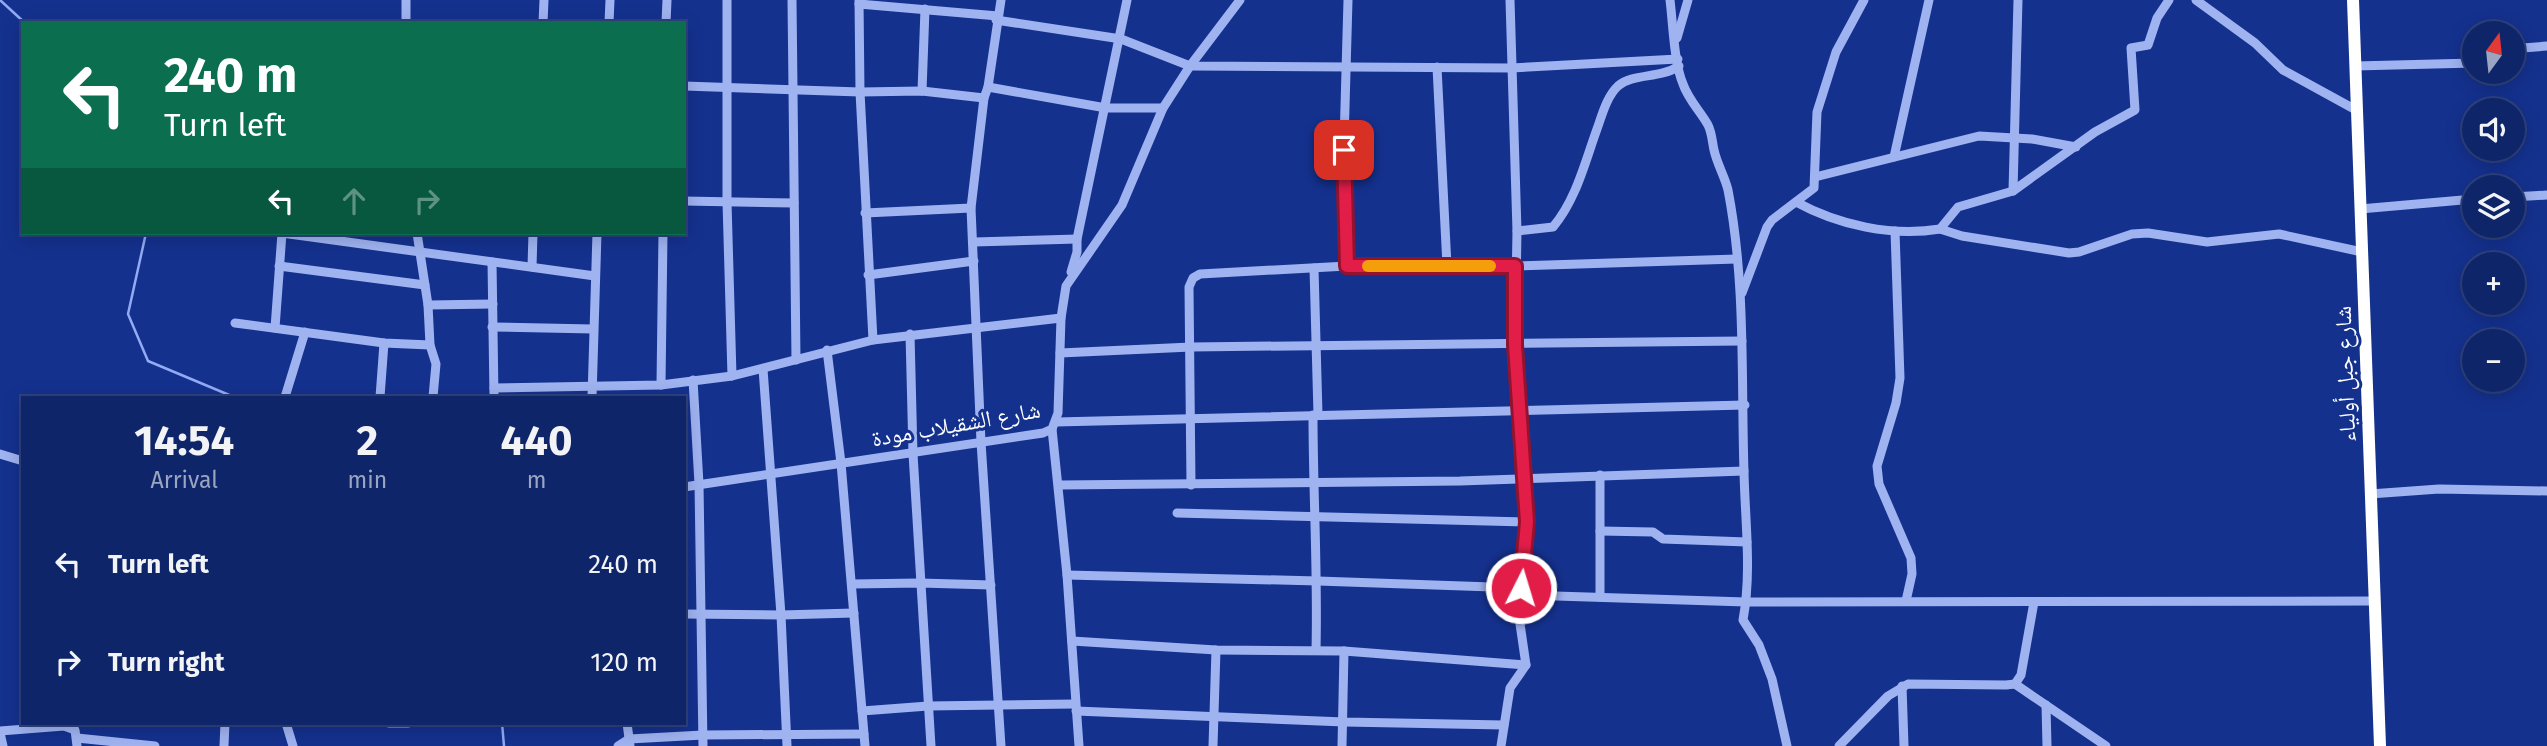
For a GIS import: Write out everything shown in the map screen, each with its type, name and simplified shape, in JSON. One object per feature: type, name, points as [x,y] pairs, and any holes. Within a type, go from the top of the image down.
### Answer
[{"type":"highway","name":"شارع جبل أولياء","points":[[2353,0],[2380,746]]},
{"type":"street","points":[[405,21],[406,0]]},
{"type":"street","points":[[543,21],[544,0]]},
{"type":"street","points":[[609,21],[610,0]]},
{"type":"street","points":[[666,21],[667,0]]},
{"type":"street","points":[[727,0],[727,202],[732,376]]},
{"type":"street","points":[[792,0],[796,360]]},
{"type":"street","points":[[1000,0],[988,87],[984,98],[971,208],[981,442],[1001,746]]},
{"type":"street","points":[[1070,279],[1127,0]]},
{"type":"street","name":"شارع الشقيلاب مودة","points":[[686,487],[1043,433],[1054,426],[1061,317],[1066,286],[1122,205],[1163,108],[1190,66],[1240,0]]},
{"type":"street","points":[[1347,266],[1343,178],[1349,0]]},
{"type":"street","points":[[1501,746],[1510,688],[1526,665],[1519,617],[1527,522],[1515,345],[1517,231],[1510,0]]},
{"type":"street","points":[[1670,0],[1678,63],[1685,90],[1712,134],[1714,150],[1728,188],[1737,259],[1745,405],[1747,541],[1746,603],[1743,620],[1759,645],[1772,679],[1787,746]]},
{"type":"street","points":[[1675,42],[1688,0]]},
{"type":"street","points":[[1740,298],[1767,227],[1772,220],[1811,192],[1815,177],[1817,112],[1836,52],[1864,0]]},
{"type":"street","points":[[1894,157],[1929,0]]},
{"type":"street","points":[[2013,191],[2018,0]]},
{"type":"street","points":[[1940,229],[1958,207],[2013,191],[2095,132],[2135,110],[2131,48],[2148,45],[2157,18],[2169,0]]},
{"type":"street","points":[[2196,0],[2255,43],[2283,70],[2356,110]]},
{"type":"street","points":[[873,340],[865,213],[859,2],[997,18],[1121,39],[1190,66],[1511,68],[1678,63]]},
{"type":"street","points":[[922,91],[925,9]]},
{"type":"street","points":[[2525,48],[2547,46]]},
{"type":"street","points":[[1517,231],[1553,227],[1561,217],[1576,188],[1613,91],[1626,81],[1665,74],[1678,63]]},
{"type":"street","points":[[2355,66],[2462,63]]},
{"type":"street","points":[[1437,66],[1447,266]]},
{"type":"street","points":[[686,86],[860,92],[922,91],[984,98]]},
{"type":"street","points":[[988,87],[1106,108],[1163,108]]},
{"type":"street","points":[[1815,177],[1979,136],[2076,146]]},
{"type":"street","points":[[2525,196],[2547,195]]},
{"type":"street","points":[[2360,209],[2462,200]]},
{"type":"street","points":[[686,201],[794,203]]},
{"type":"street","points":[[1796,202],[1837,220],[1895,231],[1921,232],[1940,229],[1962,236],[2069,253],[2140,233],[2207,242],[2279,234],[2362,252]]},
{"type":"street","points":[[865,213],[971,208]]},
{"type":"street","points":[[1895,231],[1900,378],[1896,403],[1877,466],[1879,484],[1911,558],[1912,574],[1906,601]]},
{"type":"street","points":[[275,328],[282,235]]},
{"type":"street","points":[[297,235],[595,276]]},
{"type":"street","points":[[417,235],[428,305],[430,345],[436,364],[433,396]]},
{"type":"street","points":[[532,267],[533,235]]},
{"type":"street","points":[[592,392],[597,235]]},
{"type":"street","points":[[661,385],[663,235]]},
{"type":"street","points":[[974,242],[1077,239]]},
{"type":"street","points":[[1191,485],[1189,286],[1200,274],[1347,266],[1515,266],[1737,259]]},
{"type":"street","points":[[868,275],[974,261]]},
{"type":"street","points":[[492,262],[494,392],[592,392],[732,376],[873,340],[1061,317]]},
{"type":"street","points":[[279,266],[425,285]]},
{"type":"street","points":[[1314,268],[1317,345],[1313,482],[1318,580],[1316,650]]},
{"type":"street","points":[[428,305],[493,304]]},
{"type":"street","points":[[236,323],[384,343],[430,345]]},
{"type":"street","points":[[492,327],[593,328]]},
{"type":"street","points":[[285,396],[305,332]]},
{"type":"street","points":[[910,334],[913,454],[931,746]]},
{"type":"street","points":[[1060,353],[1191,347],[1742,341]]},
{"type":"street","points":[[380,396],[384,343]]},
{"type":"street","points":[[827,350],[841,463],[865,746]]},
{"type":"street","points":[[763,369],[782,615],[787,746]]},
{"type":"street","points":[[694,380],[699,484],[699,614],[704,746]]},
{"type":"street","points":[[1079,746],[1054,426],[1316,415],[1745,405]]},
{"type":"street","points":[[0,454],[21,460]]},
{"type":"street","points":[[1059,485],[1526,479],[1744,471]]},
{"type":"street","points":[[1600,475],[1600,597]]},
{"type":"street","points":[[2370,494],[2439,489],[2547,491]]},
{"type":"street","points":[[1177,513],[1527,522]]},
{"type":"street","points":[[1600,531],[1653,532],[1663,538],[1747,541]]},
{"type":"street","points":[[1067,575],[1318,580],[1746,603],[2375,601]]},
{"type":"street","points":[[852,584],[991,585]]},
{"type":"street","points":[[2015,684],[2021,675],[2034,602]]},
{"type":"street","points":[[686,614],[854,613]]},
{"type":"street","points":[[1072,641],[1216,650],[1344,651],[1526,665]]},
{"type":"street","points":[[1213,746],[1216,650]]},
{"type":"street","points":[[1342,746],[1344,651]]},
{"type":"street","points":[[1839,746],[1888,696],[1902,686],[1921,682],[2015,684],[2105,746]]},
{"type":"street","points":[[1902,686],[1904,746]]},
{"type":"street","points":[[2046,705],[2048,746]]},
{"type":"street","points":[[862,711],[929,706],[1075,707],[1344,722],[1504,724]]},
{"type":"street","points":[[224,746],[225,725]]},
{"type":"street","points":[[287,725],[293,746]]},
{"type":"street","points":[[626,725],[629,743]]},
{"type":"street","points":[[3,746],[0,732],[64,726],[75,730],[77,742],[155,746]]},
{"type":"street","points":[[618,746],[703,735],[864,734]]},
{"type":"waterway","points":[[0,0],[23,21]]},
{"type":"waterway","points":[[146,235],[128,314],[148,361],[232,396]]},
{"type":"waterway","points":[[502,725],[504,746]]},
{"type":"slow traffic","points":[[1368,266],[1490,266]]},
{"type":"route","points":[[1344,150],[1347,266],[1515,266],[1515,345],[1527,522],[1521,588]]}]
